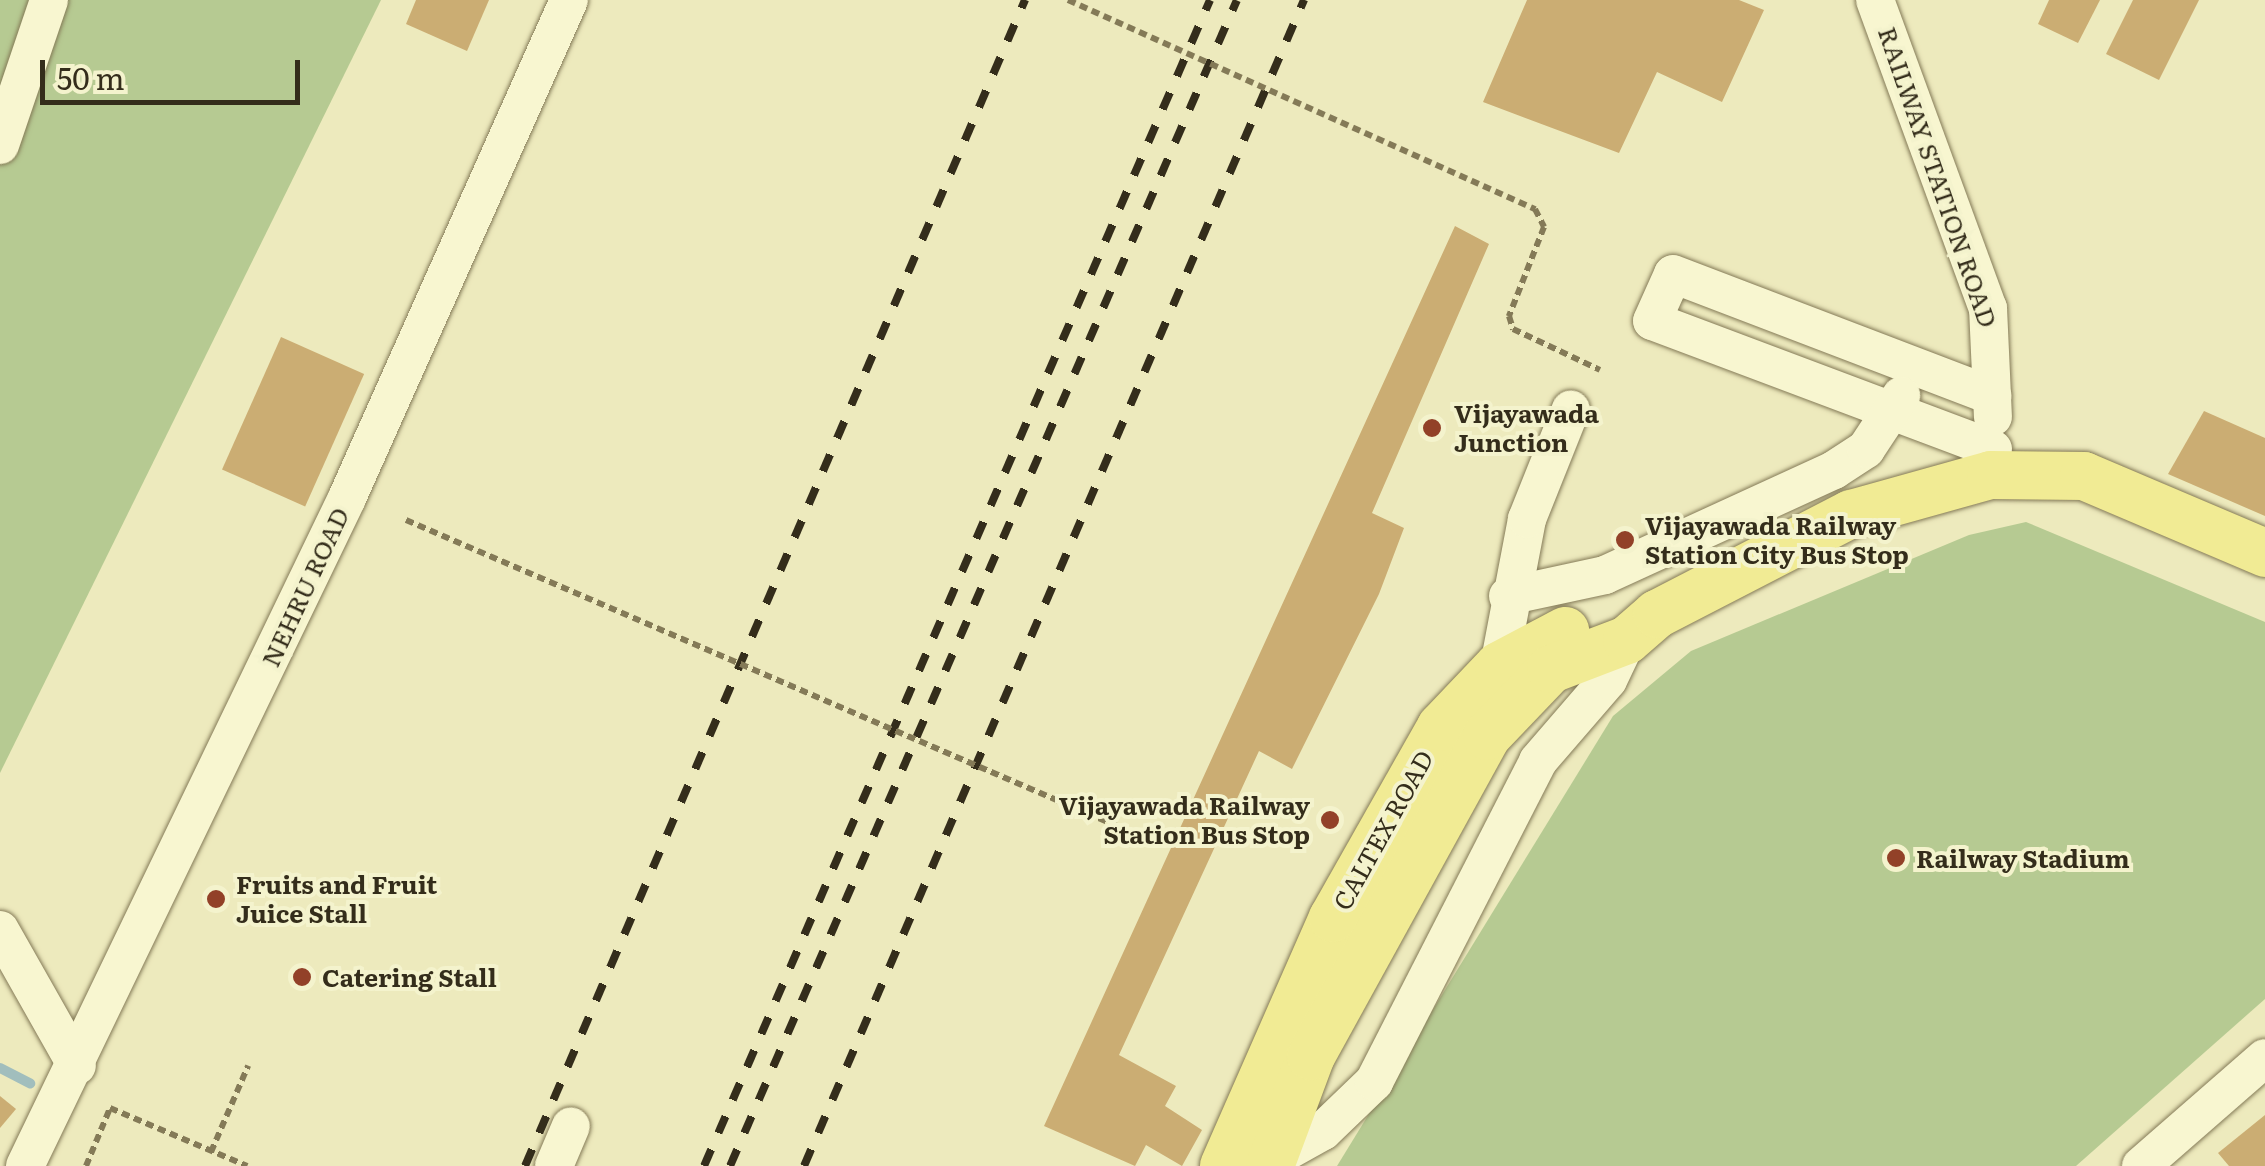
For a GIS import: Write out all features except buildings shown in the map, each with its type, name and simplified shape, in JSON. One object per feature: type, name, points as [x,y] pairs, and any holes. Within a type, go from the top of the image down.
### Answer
[{"type":"main road","name":"CALTEX ROAD","points":[[1272,1163],[1310,1056],[1487,736],[1551,669],[1642,627],[1850,514],[1992,462],[2084,476],[2265,553]]},
{"type":"main road","name":"CALTEX ROAD","points":[[1224,1166],[1334,918],[1441,726],[1500,666],[1566,631],[1642,627]]},
{"type":"street","points":[[0,144],[49,0]]},
{"type":"street","name":"NEHRU ROAD","points":[[25,1166],[77,1066],[569,0]]},
{"type":"street","name":"RAILWAY STATION ROAD","points":[[1876,0],[1988,308],[1992,462]]},
{"type":"street","points":[[1992,462],[1891,416],[1652,321],[1673,274],[1914,372],[1993,396]]},
{"type":"street","points":[[1508,596],[1605,574],[1834,470],[1891,416],[1914,372]]},
{"type":"street","points":[[1500,666],[1508,596],[1571,409]]},
{"type":"street","points":[[1272,1163],[1324,1132],[1374,1082],[1538,760],[1608,680],[1642,627]]},
{"type":"street","points":[[0,930],[77,1066]]},
{"type":"street","points":[[2141,1166],[2265,1058]]},
{"type":"street","points":[[554,1166],[571,1126]]},
{"type":"path","points":[[1068,0],[1534,209],[1540,246],[1509,316],[1527,340],[1600,370]]},
{"type":"path","points":[[406,520],[1154,842]]},
{"type":"path","points":[[211,1152],[248,1066]]},
{"type":"path","points":[[86,1166],[110,1108],[247,1166]]},
{"type":"green space","points":[[0,0],[381,0],[0,773]]},
{"type":"green space","name":"Railway Stadium","points":[[2026,522],[2265,622],[2265,999],[2076,1166],[1337,1166],[1613,716],[1691,651],[1969,535]]},
{"type":"waterway","points":[[0,1068],[30,1083]]},
{"type":"railway","points":[[525,1166],[1025,0]]},
{"type":"railway","points":[[704,1166],[1210,0]]},
{"type":"railway","points":[[730,1166],[1237,0]]},
{"type":"railway","points":[[804,1166],[1304,0]]},
{"type":"place","name":"Vijayawada Junction","points":[[1432,428]]},
{"type":"place","name":"Vijayawada Railway Station City Bus Stop","points":[[1625,540]]},
{"type":"place","name":"Vijayawada Railway Station Bus Stop","points":[[1330,820]]},
{"type":"place","name":"Railway Stadium","points":[[1896,858]]},
{"type":"place","name":"Fruits and Fruit Juice Stall","points":[[216,899]]},
{"type":"place","name":"Catering Stall","points":[[302,977]]}]
